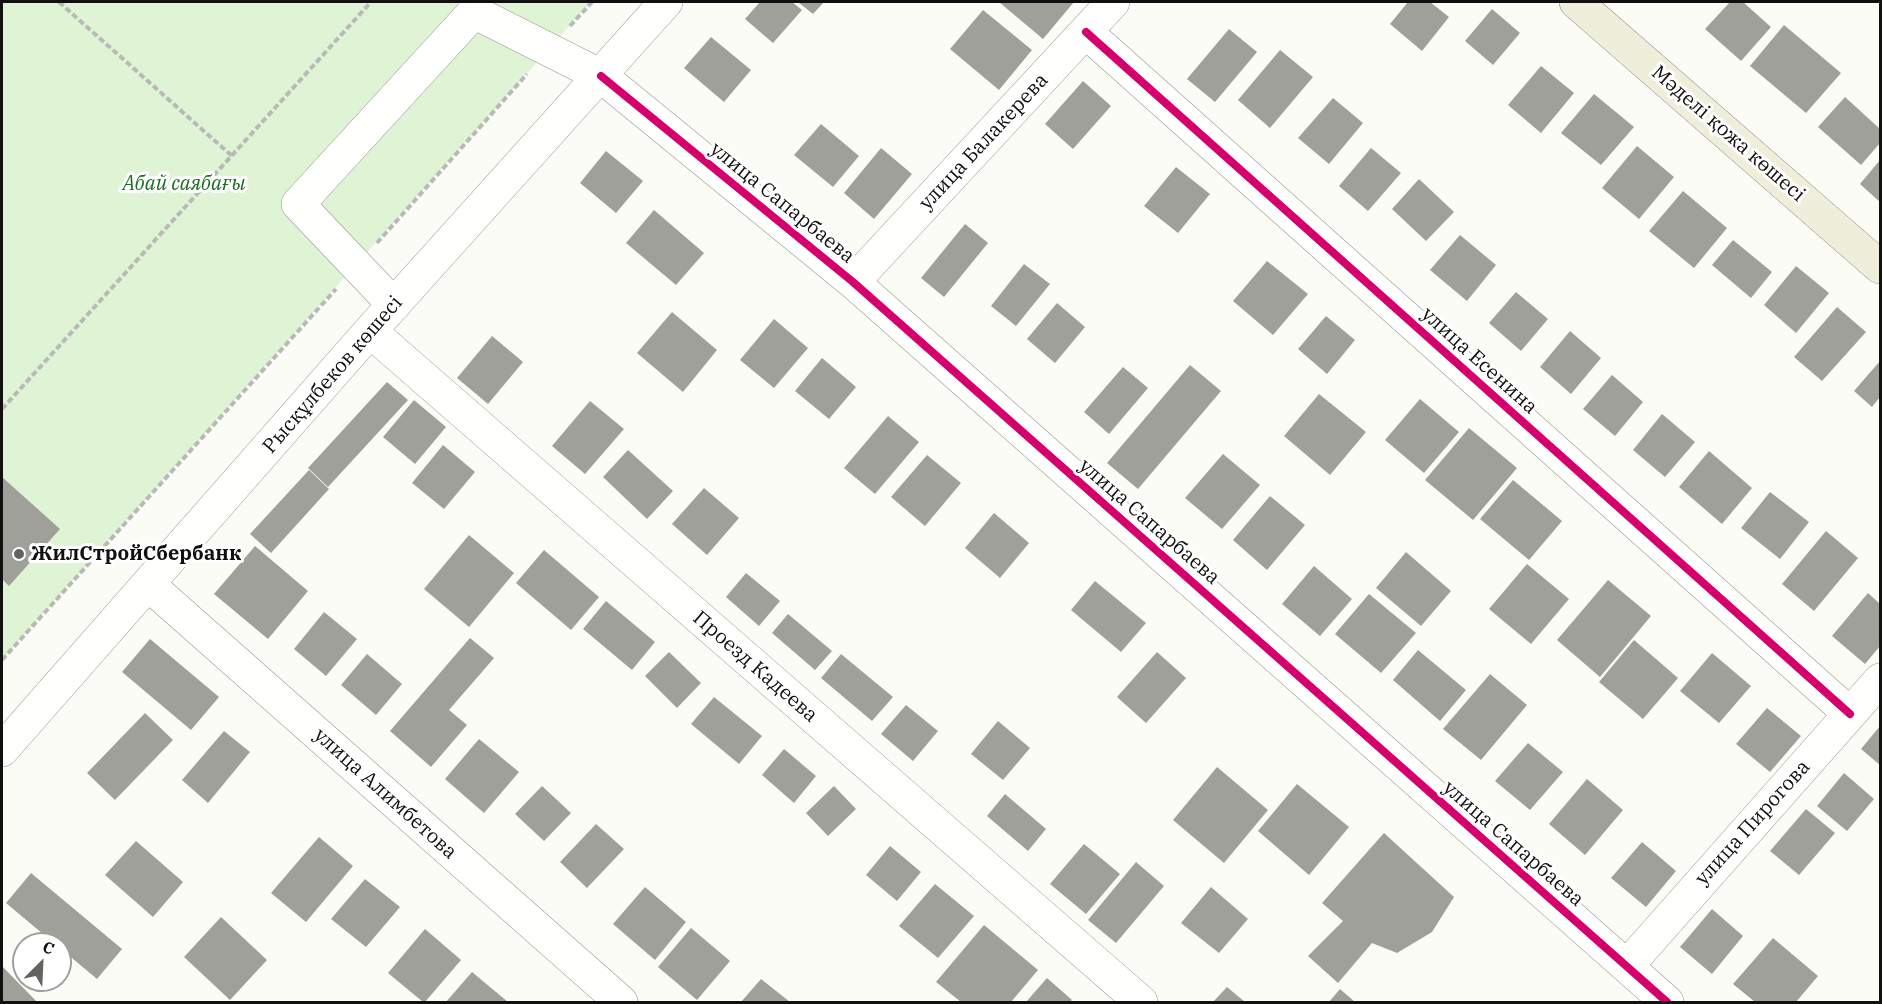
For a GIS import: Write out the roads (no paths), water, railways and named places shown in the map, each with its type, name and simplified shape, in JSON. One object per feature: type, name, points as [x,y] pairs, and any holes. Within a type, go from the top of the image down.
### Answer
[{"type":"main road","name":"Мәделі қожа көшесі","points":[[1576,2],[1881,267]]},
{"type":"street","name":"Рысқұлбеков көшесі","points":[[2,750],[370,332],[666,2]]},
{"type":"street","name":"улица Балакерева","points":[[853,282],[1113,2]]},
{"type":"street","name":"улица Сапарбаева","points":[[394,305],[298,204],[474,12],[601,76],[853,282],[1667,1002]]},
{"type":"street","name":"улица Есенина","points":[[1086,33],[1850,714]]},
{"type":"street","name":"Проезд Кадеева","points":[[370,332],[1141,1002]]},
{"type":"street","name":"улица Алимбетова","points":[[149,585],[621,1002]]},
{"type":"street","name":"улица Пирогова","points":[[1627,966],[1881,680]]},
{"type":"place","name":"ЖилСтройСбербанк","points":[[19,554]]},
{"type":"park label","name":"Абай саябағы","points":[[184,184]]}]
